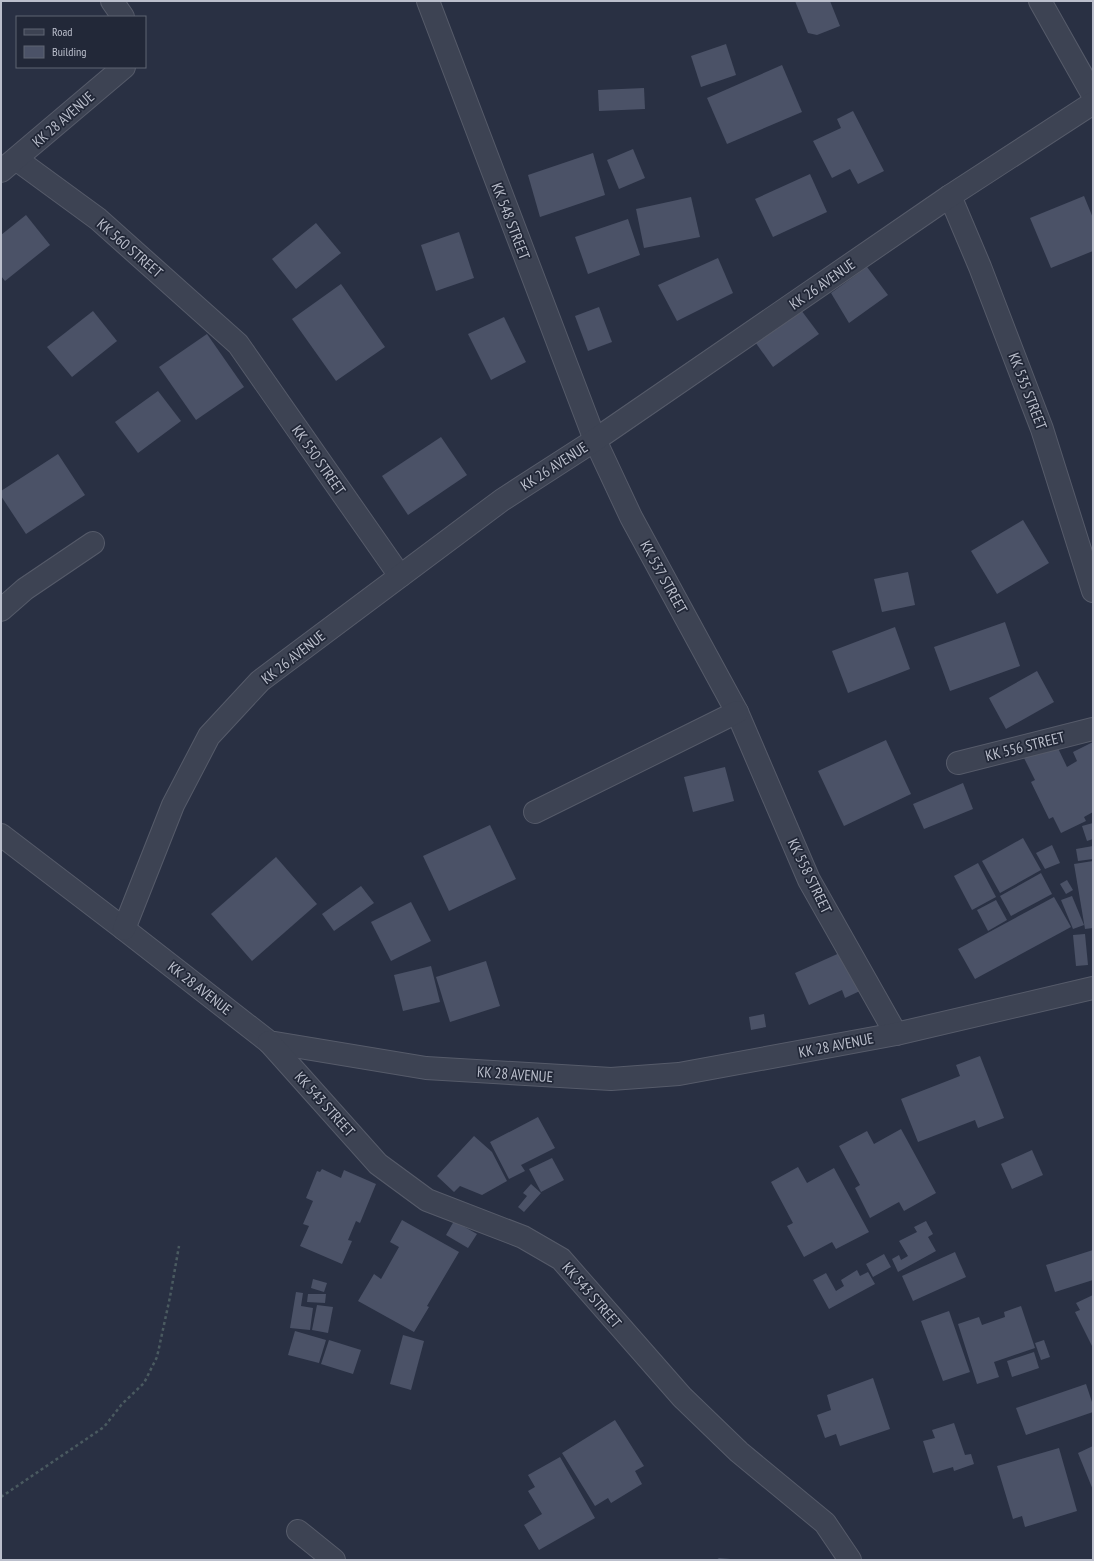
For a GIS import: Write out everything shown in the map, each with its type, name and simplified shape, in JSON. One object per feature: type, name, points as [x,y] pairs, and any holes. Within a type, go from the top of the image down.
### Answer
[{"type":"street","points":[[112,1],[122,16]]},
{"type":"street","name":"KK 548 STREET","points":[[428,1],[595,440]]},
{"type":"street","points":[[1040,1],[1093,95]]},
{"type":"street","name":"KK 28 AVENUE","points":[[8,165],[123,68]]},
{"type":"street","name":"KK 26 AVENUE","points":[[124,929],[173,805],[209,736],[260,681],[502,500],[595,440],[950,196],[1093,102]]},
{"type":"street","name":"KK 560 STREET","points":[[8,165],[98,219],[238,344]]},
{"type":"street","name":"KK 535 STREET","points":[[950,196],[980,267],[1042,429],[1093,591]]},
{"type":"street","name":"KK 550 STREET","points":[[238,344],[400,576]]},
{"type":"street","name":"KK 537 STREET","points":[[595,440],[631,517],[737,712]]},
{"type":"street","points":[[1,610],[25,589],[93,543]]},
{"type":"street","points":[[536,812],[737,712]]},
{"type":"street","name":"KK 558 STREET","points":[[737,712],[809,880],[896,1034]]},
{"type":"street","name":"KK 556 STREET","points":[[958,763],[1093,729]]},
{"type":"street","name":"KK 28 AVENUE","points":[[1,835],[269,1042],[426,1068],[611,1079],[679,1074],[896,1034],[1093,988]]},
{"type":"street","name":"KK 543 STREET","points":[[269,1042],[378,1164],[427,1200],[523,1238],[561,1259],[682,1397],[739,1452],[825,1523],[850,1560]]},
{"type":"street","points":[[298,1531],[334,1560]]},
{"type":"path","points":[[1,1497],[104,1427],[122,1404],[144,1384],[157,1357],[170,1298],[179,1246]]},
{"type":"building","points":[[795,1],[830,1],[840,26],[817,35],[808,33]]},
{"type":"building","points":[[726,44],[736,75],[701,87],[691,56]]},
{"type":"building","points":[[782,65],[802,112],[727,144],[707,98]]},
{"type":"building","points":[[644,88],[645,109],[599,111],[598,90]]},
{"type":"building","points":[[853,111],[884,171],[858,184],[850,169],[832,178],[813,141],[841,128],[837,119]]},
{"type":"building","points":[[633,149],[645,178],[619,189],[607,160]]},
{"type":"building","points":[[593,153],[605,195],[540,217],[528,175]]},
{"type":"building","points":[[810,174],[827,212],[773,237],[755,199]]},
{"type":"building","points":[[1084,196],[1093,218],[1093,251],[1051,268],[1030,218]]},
{"type":"building","points":[[691,197],[700,237],[644,248],[636,209]]},
{"type":"building","points":[[26,215],[50,245],[5,281],[1,276],[1,235]]},
{"type":"building","points":[[628,219],[640,255],[588,274],[575,237]]},
{"type":"building","points":[[316,223],[341,253],[296,289],[272,259]]},
{"type":"building","points":[[459,232],[474,278],[436,291],[421,245]]},
{"type":"building","points":[[718,258],[733,293],[677,321],[658,285]]},
{"type":"building","points":[[867,267],[888,295],[849,323],[831,293]]},
{"type":"building","points":[[341,284],[385,347],[336,381],[292,319]]},
{"type":"building","points":[[798,306],[819,334],[773,367],[753,339]]},
{"type":"building","points":[[599,307],[612,342],[588,351],[575,316]]},
{"type":"building","points":[[93,311],[117,341],[72,377],[47,347]]},
{"type":"building","points":[[504,317],[526,362],[491,380],[468,334]]},
{"type":"building","points":[[207,334],[244,387],[196,420],[159,367]]},
{"type":"building","points":[[158,391],[181,421],[138,453],[115,422]]},
{"type":"building","points":[[441,437],[467,475],[408,515],[382,476]]},
{"type":"building","points":[[58,454],[85,495],[26,534],[1,496],[1,491]]},
{"type":"building","points":[[1023,520],[1049,563],[997,594],[971,551]]},
{"type":"building","points":[[908,572],[915,605],[882,612],[874,579]]},
{"type":"building","points":[[1005,622],[1020,666],[950,691],[934,647]]},
{"type":"building","points":[[895,627],[910,669],[848,693],[832,651]]},
{"type":"building","points":[[1037,671],[1054,702],[1006,729],[989,698]]},
{"type":"building","points":[[886,740],[911,794],[844,826],[818,771]]},
{"type":"building","points":[[1055,742],[1067,767],[1077,761],[1073,752],[1093,742],[1093,812],[1084,817],[1086,821],[1061,833],[1053,817],[1049,819],[1031,782],[1035,780],[1024,758]]},
{"type":"building","points":[[725,767],[734,801],[693,812],[684,777]]},
{"type":"building","points":[[963,783],[973,809],[924,829],[913,804]]},
{"type":"building","points":[[1093,823],[1093,839],[1087,841],[1082,826]]},
{"type":"building","points":[[490,825],[516,879],[449,911],[423,856]]},
{"type":"building","points":[[1023,838],[1041,870],[1000,893],[982,861]]},
{"type":"building","points":[[1052,845],[1060,863],[1045,869],[1036,853]]},
{"type":"building","points":[[1093,846],[1093,859],[1078,861],[1076,849]]},
{"type":"building","points":[[276,857],[317,904],[252,961],[211,914]]},
{"type":"building","points":[[1093,861],[1093,928],[1085,929],[1074,864]]},
{"type":"building","points":[[978,863],[996,897],[972,910],[954,876]]},
{"type":"building","points":[[1041,873],[1052,894],[1011,916],[1000,896]]},
{"type":"building","points":[[1067,880],[1073,890],[1066,894],[1060,884]]},
{"type":"building","points":[[361,886],[374,903],[334,931],[322,914]]},
{"type":"building","points":[[1072,896],[1084,925],[1073,929],[1061,900]]},
{"type":"building","points":[[1054,897],[1071,927],[975,979],[958,949]]},
{"type":"building","points":[[996,900],[1007,920],[988,931],[977,910]]},
{"type":"building","points":[[411,902],[431,941],[391,961],[371,922]]},
{"type":"building","points":[[1085,934],[1088,965],[1076,966],[1073,935]]},
{"type":"building","points":[[844,951],[862,990],[845,998],[842,990],[809,1005],[795,973]]},
{"type":"building","points":[[486,961],[500,1006],[450,1022],[436,977]]},
{"type":"building","points":[[431,966],[440,1002],[403,1011],[394,975]]},
{"type":"building","points":[[764,1014],[766,1027],[751,1030],[749,1017]]},
{"type":"building","points":[[980,1056],[1004,1118],[978,1128],[975,1120],[918,1142],[901,1099],[960,1076],[956,1065]]},
{"type":"building","points":[[538,1117],[555,1148],[521,1165],[525,1171],[509,1179],[490,1142]]},
{"type":"building","points":[[901,1129],[936,1193],[904,1211],[899,1202],[870,1218],[855,1188],[860,1185],[839,1146],[867,1131],[874,1144]]},
{"type":"building","points":[[474,1136],[492,1152],[507,1181],[482,1195],[460,1186],[454,1192],[437,1176]]},
{"type":"building","points":[[1032,1150],[1043,1175],[1012,1189],[1001,1164]]},
{"type":"building","points":[[552,1158],[564,1180],[541,1192],[529,1169]]},
{"type":"building","points":[[798,1167],[807,1183],[834,1168],[869,1232],[836,1249],[832,1242],[804,1257],[787,1226],[793,1223],[771,1182]]},
{"type":"building","points":[[322,1169],[341,1178],[344,1170],[376,1184],[360,1223],[356,1221],[348,1240],[352,1241],[342,1264],[300,1246],[309,1226],[303,1224],[313,1201],[306,1198],[317,1171],[320,1172]]},
{"type":"building","points":[[531,1184],[541,1193],[524,1212],[518,1207],[527,1196],[523,1193]]},
{"type":"building","points":[[402,1220],[459,1252],[427,1306],[429,1307],[414,1332],[358,1301],[374,1274],[381,1279],[399,1247],[390,1242]]},
{"type":"building","points":[[454,1221],[477,1234],[468,1248],[446,1235]]},
{"type":"building","points":[[926,1221],[933,1234],[928,1237],[936,1251],[898,1272],[892,1259],[899,1255],[901,1260],[908,1256],[899,1241],[917,1232],[914,1227]]},
{"type":"building","points":[[1093,1250],[1093,1280],[1055,1292],[1046,1265]]},
{"type":"building","points":[[955,1252],[966,1277],[913,1301],[902,1276]]},
{"type":"building","points":[[884,1254],[891,1267],[873,1277],[866,1264]]},
{"type":"building","points":[[857,1270],[860,1276],[868,1272],[875,1284],[829,1309],[813,1280],[826,1273],[836,1291],[844,1286],[841,1280]]},
{"type":"building","points":[[313,1279],[327,1283],[324,1292],[311,1288]]},
{"type":"building","points":[[296,1292],[303,1293],[301,1306],[313,1308],[310,1330],[290,1328]]},
{"type":"building","points":[[308,1294],[326,1294],[325,1303],[307,1302]]},
{"type":"building","points":[[1093,1295],[1093,1348],[1075,1312],[1080,1310],[1076,1303]]},
{"type":"building","points":[[317,1305],[333,1307],[328,1333],[312,1330]]},
{"type":"building","points":[[1021,1306],[1035,1348],[994,1362],[999,1377],[977,1384],[958,1324],[979,1317],[982,1325],[1005,1317],[1004,1312]]},
{"type":"building","points":[[949,1311],[970,1372],[943,1381],[921,1321]]},
{"type":"building","points":[[295,1331],[326,1340],[319,1363],[288,1355]]},
{"type":"building","points":[[403,1335],[424,1341],[411,1390],[390,1384]]},
{"type":"building","points":[[329,1340],[361,1350],[353,1374],[321,1364]]},
{"type":"building","points":[[1044,1340],[1050,1357],[1041,1360],[1035,1343]]},
{"type":"building","points":[[1034,1352],[1039,1368],[1012,1377],[1007,1361]]},
{"type":"building","points":[[873,1378],[890,1429],[840,1446],[836,1434],[825,1438],[817,1415],[831,1410],[827,1395]]},
{"type":"building","points":[[1086,1384],[1093,1405],[1093,1412],[1026,1435],[1016,1408]]},
{"type":"building","points":[[615,1420],[644,1466],[635,1471],[642,1484],[611,1503],[608,1498],[595,1506],[562,1453]]},
{"type":"building","points":[[954,1423],[965,1455],[971,1454],[974,1464],[954,1471],[953,1467],[933,1473],[923,1441],[935,1438],[932,1430]]},
{"type":"building","points":[[1093,1446],[1093,1490],[1078,1453]]},
{"type":"building","points":[[1059,1448],[1077,1511],[1025,1527],[1022,1516],[1013,1519],[997,1466]]},
{"type":"building","points":[[560,1457],[595,1518],[539,1550],[524,1525],[542,1514],[528,1491],[535,1487],[528,1475]]},
{"type":"building","points":[[719,1558],[731,1559],[731,1560],[716,1560]]}]
